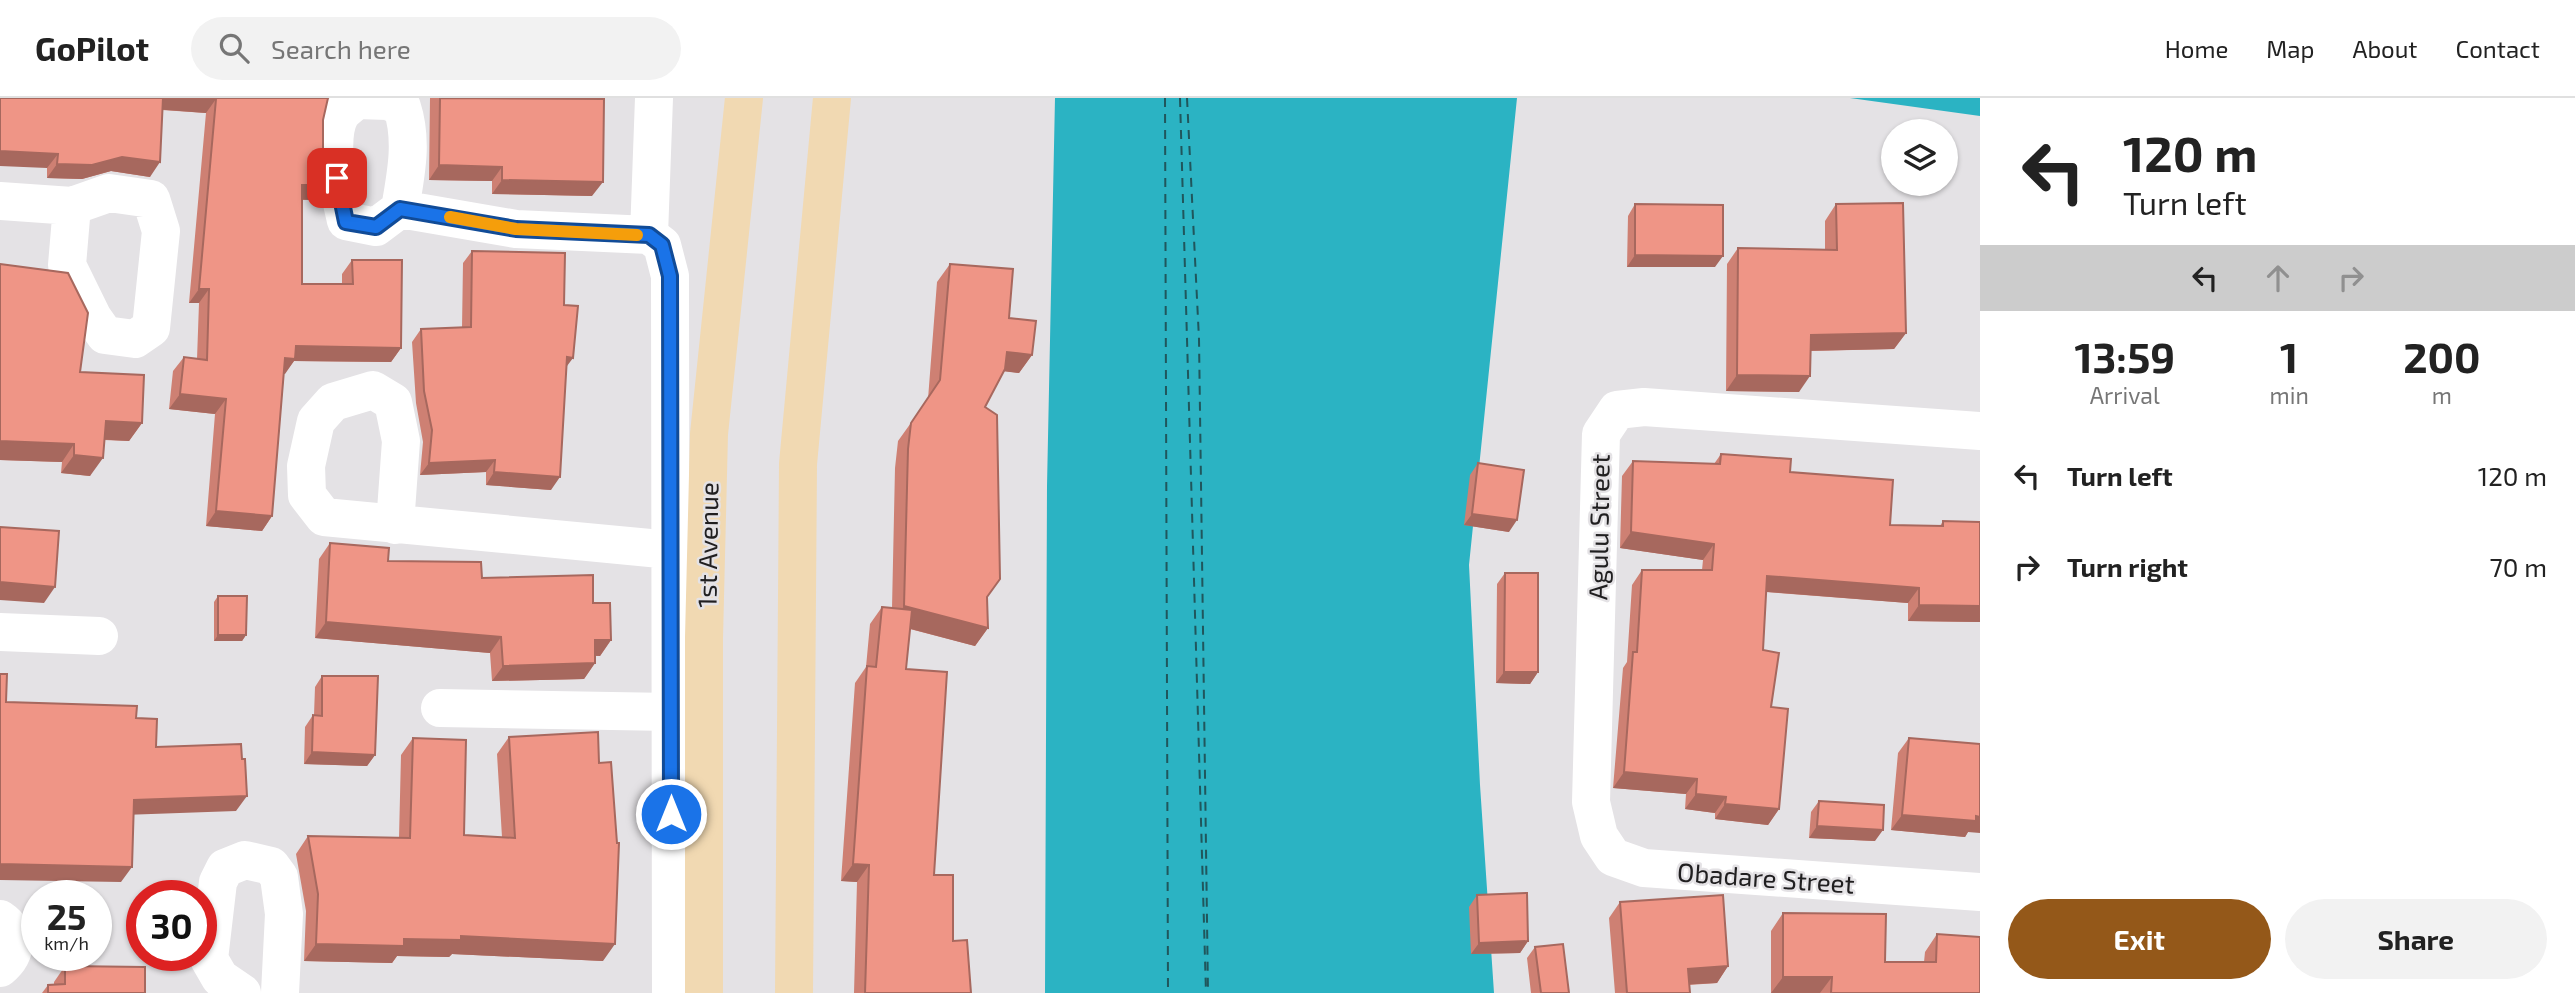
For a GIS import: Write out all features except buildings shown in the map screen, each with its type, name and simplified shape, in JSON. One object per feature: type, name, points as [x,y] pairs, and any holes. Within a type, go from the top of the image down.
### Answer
[{"type":"main road","name":"1st Avenue","points":[[704,993],[704,638],[709,433],[744,98]]},
{"type":"main road","points":[[794,993],[798,464],[832,98]]},
{"type":"street","points":[[649,235],[654,98]]},
{"type":"street","points":[[0,201],[72,206]]},
{"type":"street","points":[[400,209],[516,229],[649,235],[662,245],[670,276],[671,993]]},
{"type":"street","name":"Agulu Street","points":[[1591,802],[1601,434],[1617,410],[1644,407],[1980,431]]},
{"type":"street","points":[[395,525],[671,550]]},
{"type":"street","points":[[0,632],[99,636]]},
{"type":"street","points":[[440,708],[671,712]]},
{"type":"street","name":"Obadare Street","points":[[1591,802],[1599,835],[1613,857],[1644,868],[1980,892]]},
{"type":"street","points":[[242,993],[220,978],[209,959],[218,882],[225,868],[246,860],[271,866],[279,877],[284,914],[280,993]]},
{"type":"street","points":[[0,919],[13,933],[15,944],[11,958],[0,968]]},
{"type":"water","points":[[1055,98],[1517,98],[1469,565],[1494,993],[1045,993],[1047,486]]},
{"type":"water","points":[[1850,98],[1980,98],[1980,116]]},
{"type":"ferry route","points":[[1165,98],[1168,993]]},
{"type":"ferry route","points":[[1180,98],[1206,993]]},
{"type":"ferry route","points":[[1187,98],[1199,339],[1208,993]]},
{"type":"slow traffic","points":[[450,217],[516,229],[637,235]]},
{"type":"route","points":[[337,178],[346,222],[376,227],[400,209],[516,229],[649,235],[662,245],[670,276],[671,814]]}]
